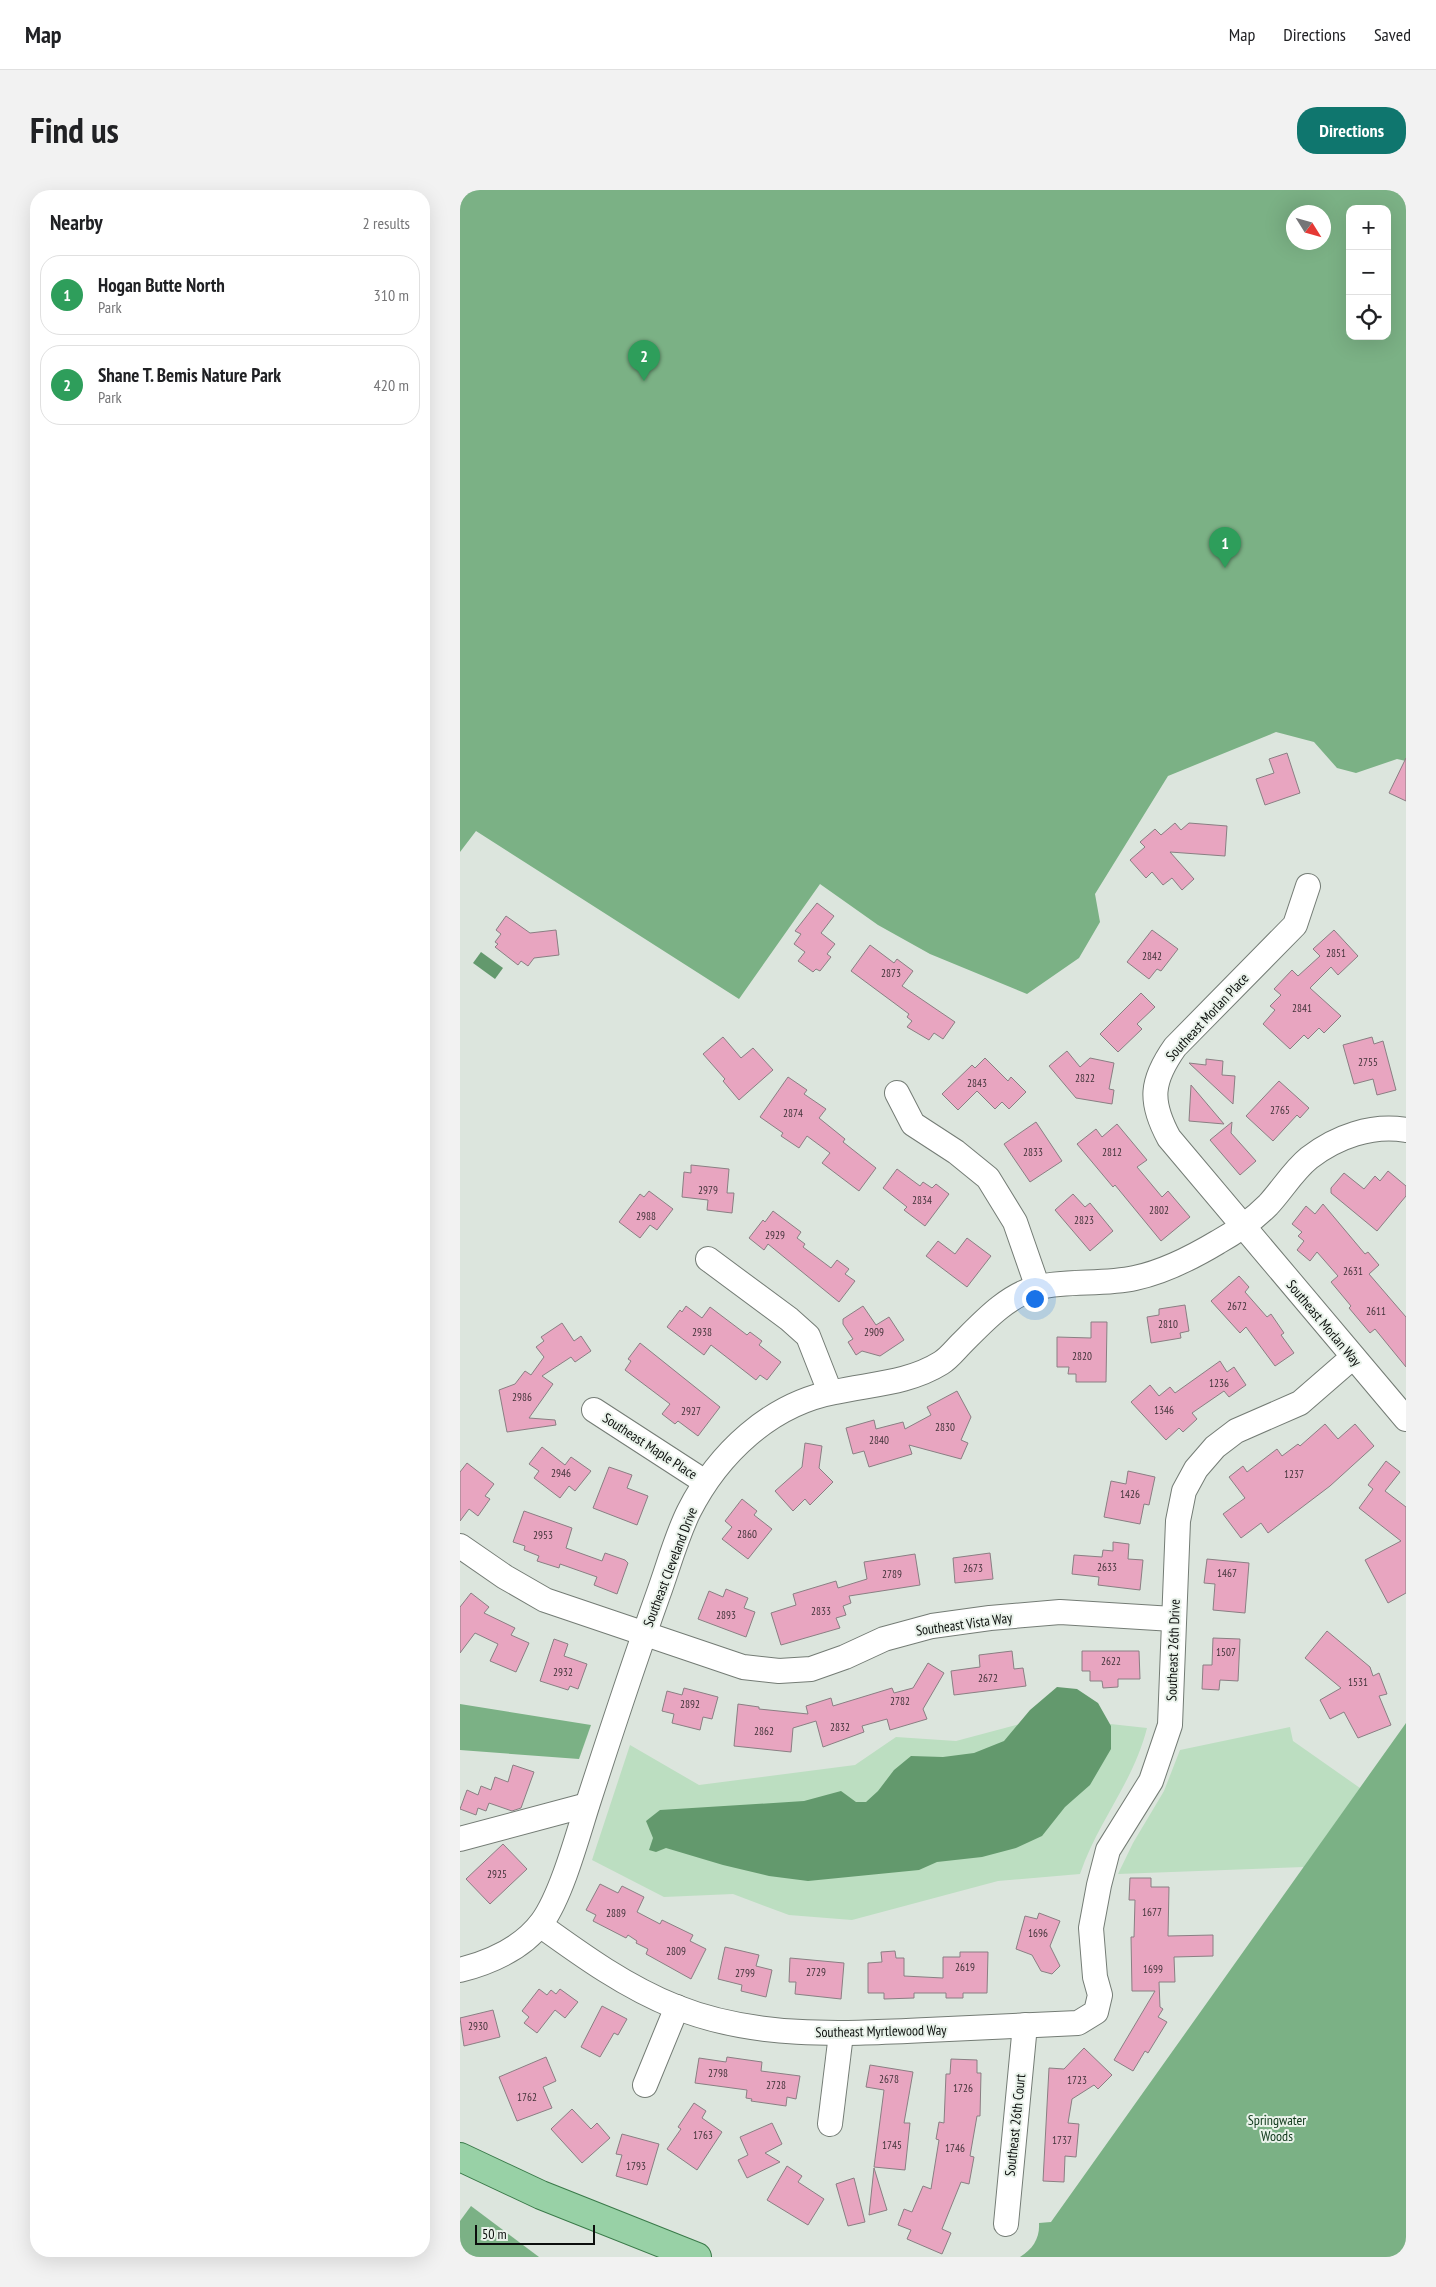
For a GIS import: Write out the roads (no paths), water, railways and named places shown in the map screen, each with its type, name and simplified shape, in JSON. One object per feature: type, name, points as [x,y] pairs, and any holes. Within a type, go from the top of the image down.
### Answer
[{"type":"main road","points":[[460,2157],[541,2195],[698,2257]]},
{"type":"street","name":"Southeast Morlan Place","points":[[1243,1227],[1169,1138],[1159,1118],[1155,1085],[1161,1067],[1174,1047],[1295,926],[1308,886]]},
{"type":"street","points":[[897,1093],[913,1124],[956,1152],[988,1178],[1015,1222],[1038,1288]]},
{"type":"street","name":"Southeast Cleveland Drive","points":[[460,1970],[485,1964],[518,1945],[540,1925],[555,1898],[644,1634],[687,1514],[705,1482],[731,1450],[758,1427],[792,1406],[830,1392],[911,1377],[943,1362],[1003,1304],[1038,1288],[1136,1278],[1181,1262],[1243,1227],[1266,1207],[1308,1159],[1331,1144],[1360,1131],[1400,1129]]},
{"type":"street","name":"Southeast Morlan Way","points":[[1243,1227],[1406,1419]]},
{"type":"street","points":[[708,1260],[789,1319],[808,1336],[830,1392]]},
{"type":"street","name":"Southeast 26th Drive","points":[[1096,2012],[1100,1995],[1095,1977],[1092,1928],[1099,1884],[1108,1850],[1151,1781],[1170,1725],[1178,1521],[1184,1490],[1196,1469],[1215,1448],[1236,1432],[1300,1402],[1353,1358]]},
{"type":"street","name":"Southeast Maple Place","points":[[594,1410],[705,1482]]},
{"type":"street","name":"Southeast Vista Way","points":[[460,1546],[505,1577],[545,1600],[743,1667],[779,1671],[810,1669],[845,1658],[884,1639],[932,1626],[1060,1612],[1173,1619]]},
{"type":"street","points":[[460,1838],[587,1805]]},
{"type":"street","name":"Southeast Myrtlewood Way","points":[[540,1925],[623,1982],[677,2007],[735,2024],[799,2032],[841,2034],[1078,2023],[1096,2012]]},
{"type":"street","points":[[645,2085],[677,2007]]},
{"type":"street","name":"Southeast 26th Court","points":[[1006,2224],[1025,2026]]},
{"type":"street","points":[[830,2124],[841,2034]]},
{"type":"place","name":"Shane T. Bemis Nature Park","points":[[644,381]]},
{"type":"place","name":"Hogan Butte North","points":[[1225,568]]},
{"type":"park label","name":"Springwater Woods","points":[[1277,2128]]}]
